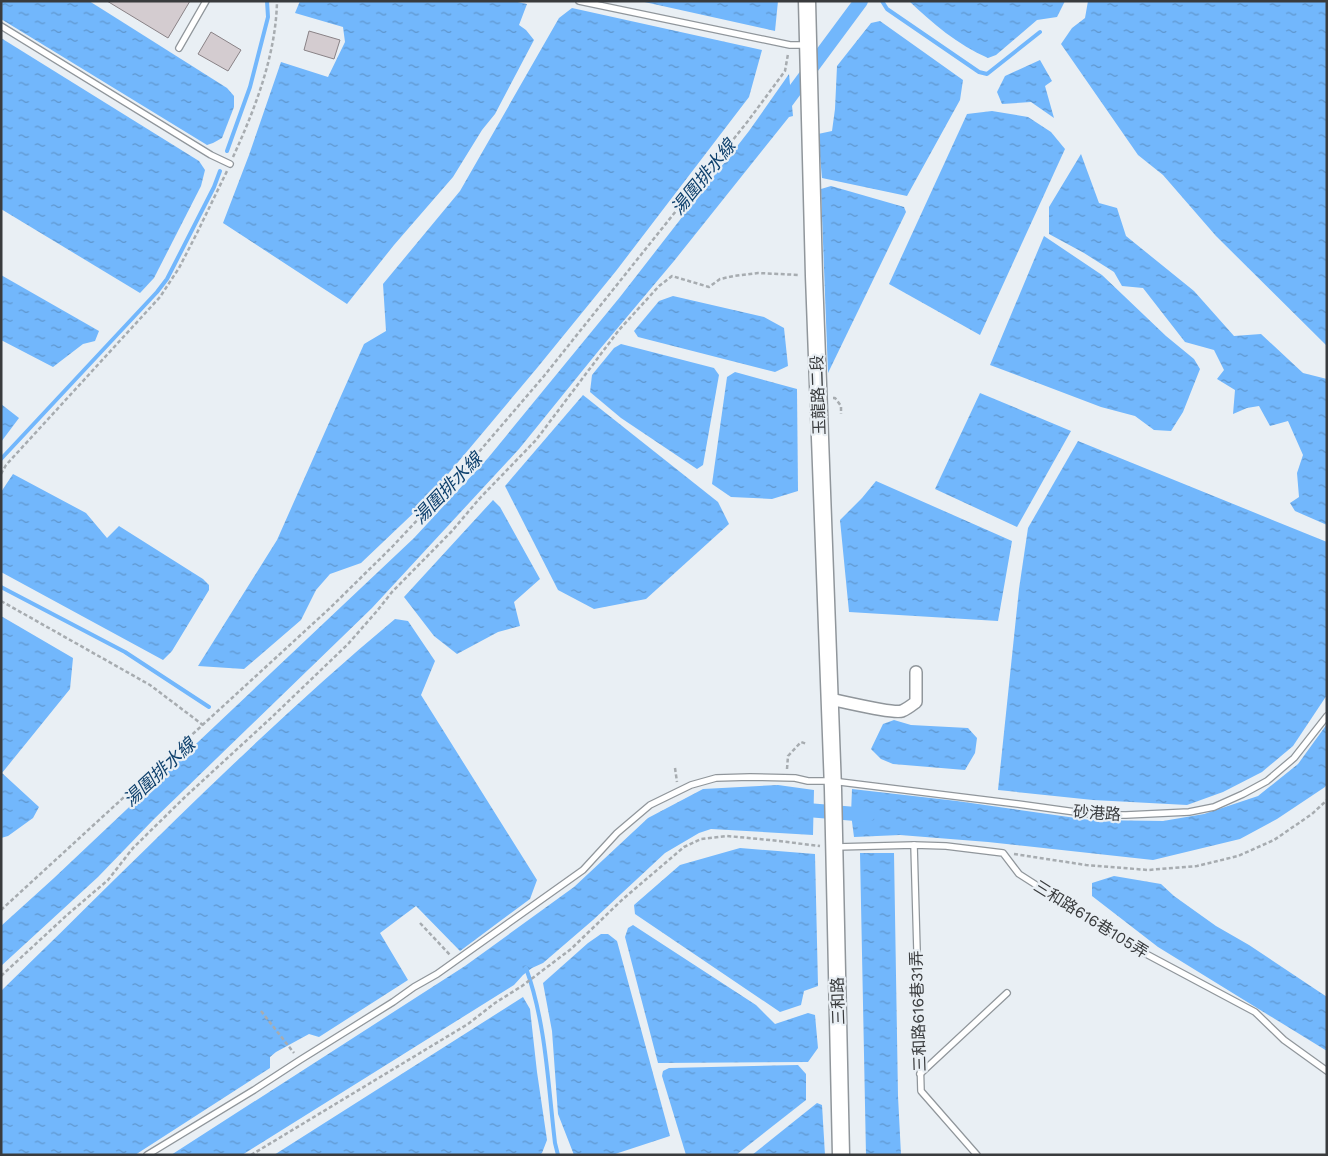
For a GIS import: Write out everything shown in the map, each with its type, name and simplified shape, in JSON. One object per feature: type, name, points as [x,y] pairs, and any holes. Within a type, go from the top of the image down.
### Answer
[{"type":"main road","name":"玉龍路二段","points":[[807,1],[814,276],[832,785]]},
{"type":"main road","name":"三和路","points":[[832,785],[841,1155]]},
{"type":"street","points":[[829,699],[896,712],[902,711],[916,702],[916,672]]},
{"type":"lane","points":[[179,48],[206,1]]},
{"type":"lane","points":[[579,1],[790,45],[808,46]]},
{"type":"lane","points":[[1,26],[211,155],[230,164]]},
{"type":"lane","name":"砂港路","points":[[147,1155],[254,1090],[456,961],[583,870],[617,833],[650,806],[691,785],[716,778],[787,778],[832,785],[1018,804],[1097,815],[1189,812],[1214,807],[1267,781],[1294,758],[1327,716]]},
{"type":"lane","points":[[834,847],[914,845],[946,846],[1003,852]]},
{"type":"lane","name":"三和路616巷31弄","points":[[914,845],[921,1091],[977,1155]]},
{"type":"lane","name":"三和路616巷105弄","points":[[1003,852],[1019,874],[1133,947],[1255,1012],[1284,1040],[1327,1071]]},
{"type":"lane","points":[[920,1074],[1007,993]]},
{"type":"path","points":[[1,474],[6,465],[160,297],[184,259],[230,164],[260,92],[274,34],[277,1]]},
{"type":"path","points":[[1,910],[330,608],[392,547],[466,466],[544,376],[748,121],[785,71],[790,45]]},
{"type":"path","points":[[1,976],[108,880],[133,848],[348,644],[392,592],[452,531],[480,498],[536,440],[619,330],[659,286],[672,276],[708,287],[720,278],[758,273],[814,276]]},
{"type":"path","points":[[1,601],[150,685],[203,725]]},
{"type":"path","points":[[787,778],[788,756],[801,742],[807,744]]},
{"type":"path","points":[[675,768],[679,791]]},
{"type":"path","points":[[1003,852],[1086,865],[1148,870],[1197,866],[1238,856],[1274,840],[1312,814],[1327,800]]},
{"type":"path","points":[[251,1155],[468,1024],[495,1003],[522,986],[571,949],[623,899],[684,847],[701,839],[727,836],[834,847]]},
{"type":"path","points":[[420,923],[456,961]]},
{"type":"path","points":[[262,1011],[300,1060]]},
{"type":"water","points":[[1,1],[89,1],[227,88],[234,96],[234,107],[222,138],[207,145],[1,19]]},
{"type":"water","points":[[300,1],[513,1],[527,4],[519,25],[534,40],[495,114],[482,130],[453,177],[394,245],[347,304],[223,223],[281,62],[328,77],[345,42],[343,27],[295,13]]},
{"type":"water","points":[[640,1],[778,1],[775,31]]},
{"type":"water","points":[[909,1],[1065,1],[1057,17],[1037,20],[996,55],[988,58],[966,47],[946,33]]},
{"type":"water","points":[[1088,1],[1327,1],[1327,346],[1216,236],[1163,175],[1138,155],[1061,44],[1072,28],[1085,18]]},
{"type":"water","points":[[572,8],[762,50],[749,97],[616,271],[422,505],[361,563],[330,574],[316,590],[301,620],[244,669],[198,666],[277,540],[364,344],[386,331],[383,284],[460,191],[559,18]]},
{"type":"water","points":[[880,21],[963,80],[960,100],[907,196],[822,178],[818,134],[832,131],[837,66],[871,23]]},
{"type":"water","points":[[1,38],[199,161],[205,170],[201,186],[154,278],[140,293],[1,209]]},
{"type":"water","points":[[1040,60],[1052,81],[1045,86],[1054,118],[1031,102],[1002,104],[997,92],[1005,76]]},
{"type":"water","points":[[789,74],[793,116],[789,117],[674,261],[519,449],[372,608],[154,819],[98,877],[1,966],[1,926],[414,538],[488,458],[620,297],[749,131]]},
{"type":"water","points":[[992,111],[1028,117],[1051,132],[1065,149],[980,335],[889,284],[967,114]]},
{"type":"water","points":[[1081,154],[1099,203],[1117,208],[1126,236],[1194,291],[1234,336],[1261,334],[1303,373],[1327,379],[1327,525],[1295,511],[1290,503],[1299,497],[1297,473],[1303,455],[1288,421],[1270,426],[1259,406],[1247,408],[1233,414],[1235,390],[1217,379],[1224,370],[1214,350],[1185,342],[1143,288],[1122,286],[1114,272],[1049,234],[1049,207]]},
{"type":"water","points":[[831,186],[904,207],[906,212],[828,373],[821,189]]},
{"type":"water","points":[[1044,236],[1102,275],[1166,336],[1194,359],[1200,369],[1183,412],[1171,431],[1154,430],[1135,416],[1101,407],[990,365]]},
{"type":"water","points":[[1,275],[99,331],[95,341],[83,344],[53,367],[1,340]]},
{"type":"water","points":[[673,296],[764,317],[784,328],[788,366],[775,372],[638,337],[634,331],[659,301]]},
{"type":"water","points":[[621,344],[714,368],[719,375],[703,465],[697,469],[621,418],[590,392],[592,375],[614,348]]},
{"type":"water","points":[[735,372],[797,389],[798,491],[772,499],[731,497],[712,484],[727,377]]},
{"type":"water","points":[[980,393],[1071,431],[1017,527],[935,489]]},
{"type":"water","points":[[583,395],[718,502],[729,524],[646,599],[594,609],[558,590],[505,486]]},
{"type":"water","points":[[1,404],[19,418],[1,442]]},
{"type":"water","points":[[1078,441],[1327,542],[1327,695],[1293,746],[1262,772],[1223,792],[1187,805],[1093,800],[998,790],[1019,589],[1028,528]]},
{"type":"water","points":[[13,474],[86,513],[107,538],[119,526],[203,579],[209,585],[209,590],[172,651],[163,660],[1,572],[1,492]]},
{"type":"water","points":[[876,481],[1012,541],[998,621],[849,612],[840,520]]},
{"type":"water","points":[[493,500],[500,507],[540,579],[514,602],[520,626],[498,632],[457,654],[434,636],[404,597]]},
{"type":"water","points":[[1,616],[73,658],[70,689],[2,773],[39,807],[33,818],[8,836],[1,838]]},
{"type":"water","points":[[395,619],[408,621],[435,661],[421,695],[537,880],[530,899],[460,951],[416,906],[380,933],[408,980],[319,1037],[309,1034],[276,1052],[270,1057],[270,1068],[135,1155],[1,1155],[1,991],[244,754],[343,663]]},
{"type":"water","points":[[894,720],[911,725],[968,728],[977,738],[975,753],[965,770],[893,764],[881,759],[871,749],[883,724]]},
{"type":"water","points":[[1327,724],[1327,784],[1325,787],[1277,819],[1240,839],[1153,860],[988,842],[900,835],[854,837],[851,814],[852,789],[957,801],[1090,820],[1163,821],[1204,814],[1258,796],[1298,764]]},
{"type":"water","points":[[778,785],[814,790],[813,835],[711,829],[699,833],[665,853],[593,920],[543,963],[523,975],[514,985],[242,1155],[171,1155],[465,966],[574,887],[648,818],[703,789]]},
{"type":"water","points":[[740,848],[815,854],[818,986],[804,991],[801,1005],[780,1012],[635,914],[634,905],[680,865]]},
{"type":"water","points":[[860,853],[894,853],[898,1096],[901,1155],[866,1155]]},
{"type":"water","points":[[1114,876],[1161,884],[1174,896],[1216,926],[1249,945],[1327,997],[1327,1051],[1158,947],[1092,896],[1092,883]]},
{"type":"water","points":[[633,925],[756,1005],[775,1024],[808,1013],[815,1015],[818,1048],[808,1062],[658,1063],[625,937],[628,928]]},
{"type":"water","points":[[601,934],[608,934],[617,941],[670,1136],[612,1155],[574,1155],[558,1114],[552,1031],[543,983],[588,943]]},
{"type":"water","points":[[523,997],[530,1009],[547,1140],[542,1153],[539,1155],[274,1155]]},
{"type":"water","points":[[798,1065],[806,1074],[806,1100],[736,1155],[686,1155],[662,1076],[663,1071],[669,1068]]},
{"type":"water","points":[[817,1103],[822,1105],[825,1155],[752,1155]]},
{"type":"building","points":[[107,1],[190,1],[168,38]]},
{"type":"building","points":[[309,31],[340,40],[334,59],[304,50]]},
{"type":"building","points":[[211,32],[241,50],[228,71],[198,54]]},
{"type":"waterway","points":[[227,151],[250,87],[268,17],[267,1]]},
{"type":"waterway","name":"湯圍排水線","points":[[781,109],[861,1]]},
{"type":"waterway","points":[[882,1],[887,9],[979,72],[987,74],[1040,32]]},
{"type":"waterway","points":[[1,459],[167,279],[214,187],[220,171]]},
{"type":"waterway","points":[[1,587],[125,652],[209,707]]},
{"type":"waterway","points":[[795,809],[868,815]]},
{"type":"waterway","points":[[526,968],[533,989],[542,1032],[558,1155]]}]
